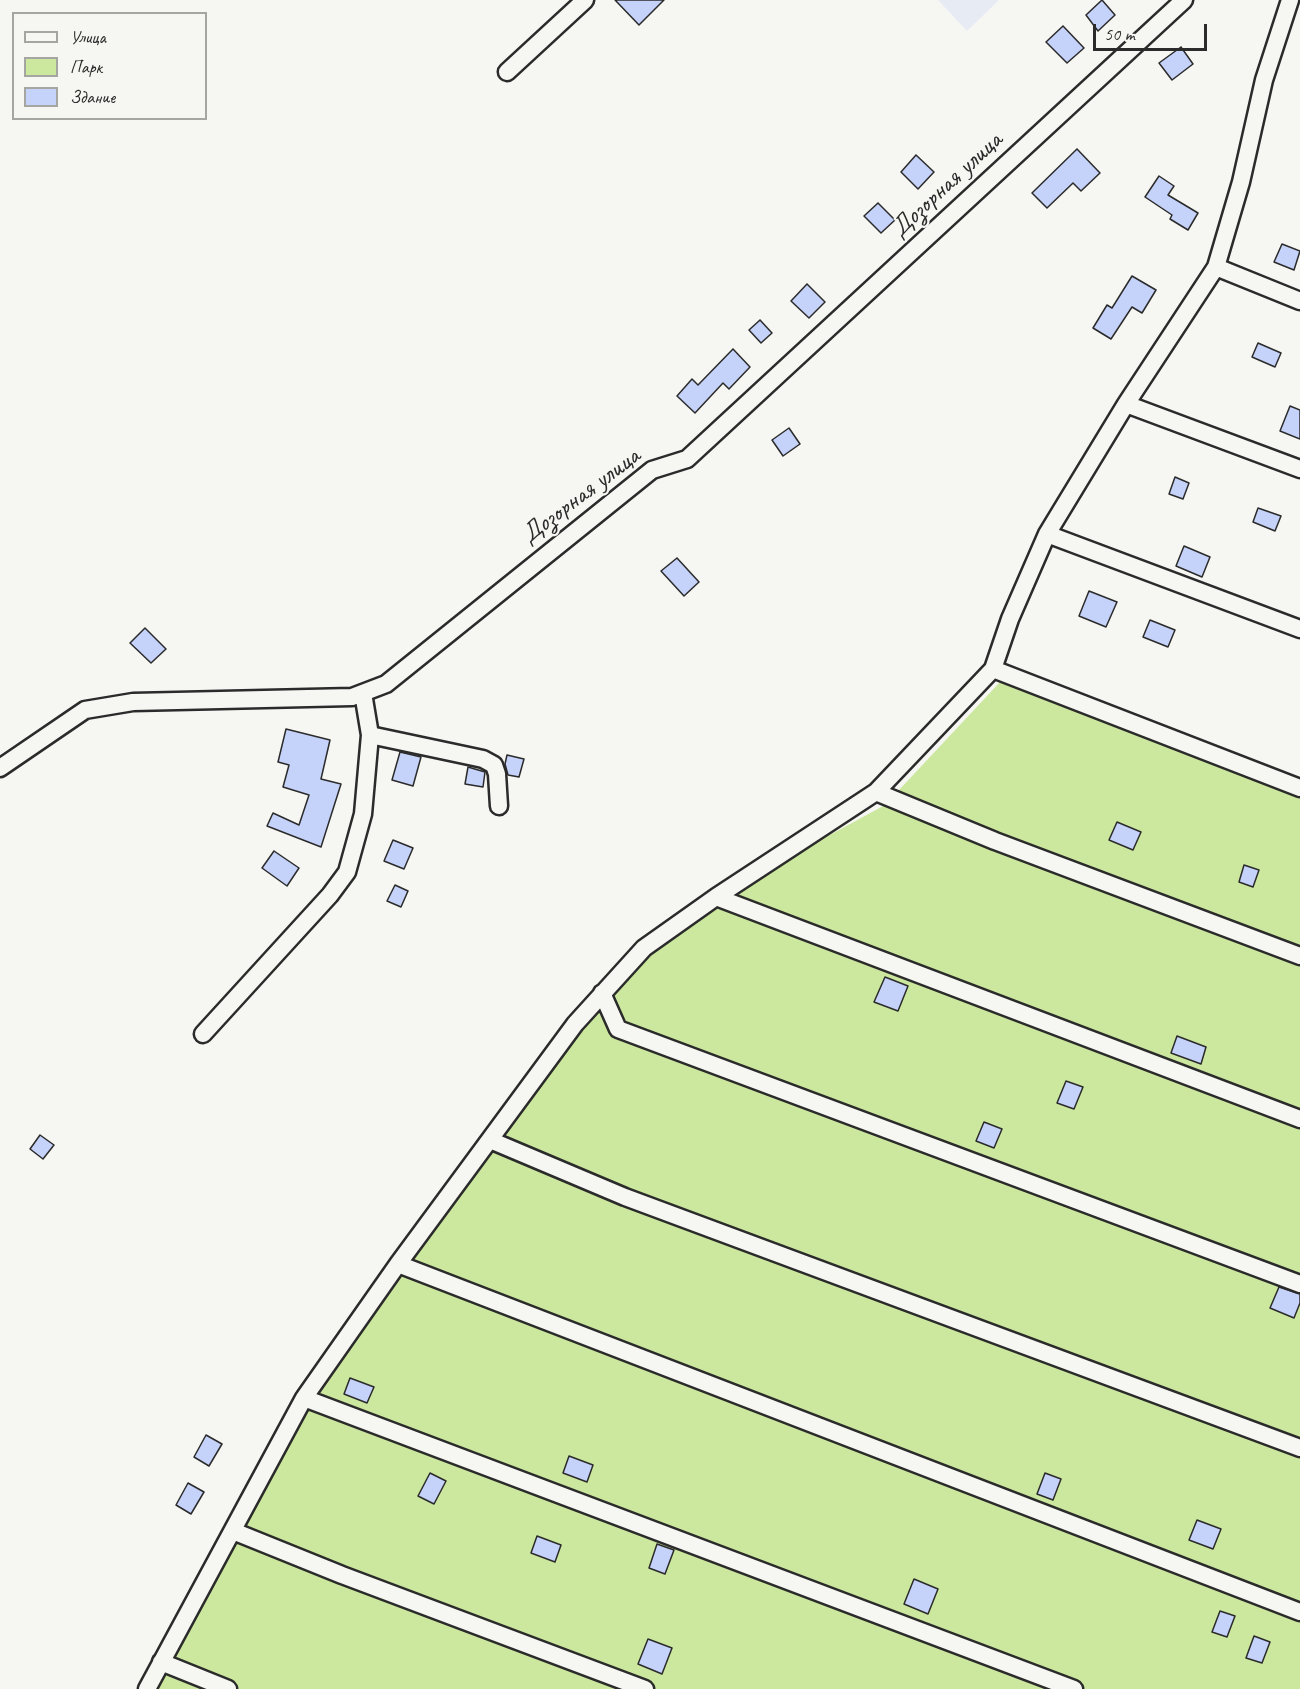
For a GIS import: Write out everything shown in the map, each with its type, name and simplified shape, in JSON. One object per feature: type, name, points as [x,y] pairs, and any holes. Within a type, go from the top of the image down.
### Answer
[{"type":"street","points":[[507,72],[585,0]]},
{"type":"street","name":"Дозорная улица","points":[[1,764],[86,710],[133,702],[352,697],[386,684],[652,470],[687,459],[1184,0]]},
{"type":"street","points":[[147,1689],[304,1398],[398,1264],[575,1024],[644,948],[716,897],[876,792],[993,669],[1010,619],[1047,534],[1126,404],[1216,267],[1241,182],[1264,80],[1290,0]]},
{"type":"street","points":[[1216,267],[1300,301]]},
{"type":"street","points":[[1126,404],[1300,469]]},
{"type":"street","points":[[1047,534],[1300,629]]},
{"type":"street","points":[[993,669],[1300,788]]},
{"type":"street","points":[[203,1034],[330,895],[347,872],[363,814],[370,735],[363,693]]},
{"type":"street","points":[[370,735],[483,759],[494,765],[497,774],[499,806]]},
{"type":"street","points":[[876,792],[1006,845],[1300,956]]},
{"type":"street","points":[[716,897],[1300,1119]]},
{"type":"street","points":[[602,993],[618,1029],[1300,1284]]},
{"type":"street","points":[[490,1140],[625,1197],[1300,1448]]},
{"type":"street","points":[[398,1264],[1300,1612]]},
{"type":"street","points":[[304,1398],[1074,1689]]},
{"type":"street","points":[[233,1531],[342,1575],[645,1689]]},
{"type":"street","points":[[160,1662],[228,1689]]},
{"type":"shaded area","points":[[938,0],[999,0],[967,31]]},
{"type":"green space","points":[[1001,681],[1300,797],[1300,1689],[147,1689],[304,1398],[602,993],[716,897],[885,805]]},
{"type":"building","points":[[615,0],[664,0],[639,25]]},
{"type":"building","points":[[1102,0],[1115,15],[1098,31],[1086,15]]},
{"type":"building","points":[[1063,26],[1084,48],[1067,63],[1046,42]]},
{"type":"building","points":[[1181,47],[1193,64],[1172,80],[1159,63]]},
{"type":"building","points":[[1077,149],[1100,173],[1081,191],[1073,183],[1047,208],[1032,193]]},
{"type":"building","points":[[916,155],[934,172],[918,189],[901,172]]},
{"type":"building","points":[[1159,176],[1174,186],[1168,195],[1198,213],[1188,230],[1170,219],[1172,215],[1145,197]]},
{"type":"building","points":[[878,203],[895,220],[881,233],[864,216]]},
{"type":"building","points":[[1282,244],[1300,251],[1294,270],[1274,262]]},
{"type":"building","points":[[1132,276],[1156,290],[1142,313],[1132,307],[1111,339],[1093,328],[1107,305],[1112,308]]},
{"type":"building","points":[[807,284],[825,302],[809,318],[791,301]]},
{"type":"building","points":[[760,320],[772,333],[761,343],[749,330]]},
{"type":"building","points":[[1258,343],[1281,353],[1275,367],[1252,357]]},
{"type":"building","points":[[733,349],[750,367],[729,389],[723,383],[695,413],[677,396],[692,379],[698,385]]},
{"type":"building","points":[[1290,406],[1300,410],[1300,439],[1280,431]]},
{"type":"building","points":[[789,428],[800,444],[783,456],[772,440]]},
{"type":"building","points":[[1175,477],[1189,483],[1183,499],[1169,494]]},
{"type":"building","points":[[1258,508],[1281,516],[1275,531],[1253,522]]},
{"type":"building","points":[[1184,546],[1210,557],[1202,577],[1176,566]]},
{"type":"building","points":[[677,558],[699,582],[684,596],[661,571]]},
{"type":"building","points":[[1089,591],[1117,602],[1106,627],[1079,616]]},
{"type":"building","points":[[1150,620],[1175,630],[1168,647],[1143,637]]},
{"type":"building","points":[[145,628],[166,649],[151,663],[130,643]]},
{"type":"building","points":[[286,729],[330,740],[321,779],[341,784],[321,847],[267,826],[273,813],[299,825],[309,795],[283,787],[289,765],[278,762]]},
{"type":"building","points":[[400,752],[421,757],[413,786],[392,780]]},
{"type":"building","points":[[507,755],[524,759],[519,777],[508,775],[505,764]]},
{"type":"building","points":[[468,767],[485,772],[483,787],[465,784]]},
{"type":"building","points":[[1117,822],[1141,832],[1133,850],[1109,840]]},
{"type":"building","points":[[393,840],[413,848],[404,869],[384,861]]},
{"type":"building","points":[[274,851],[299,868],[287,886],[262,868]]},
{"type":"building","points":[[1244,865],[1259,870],[1253,887],[1239,882]]},
{"type":"building","points":[[395,885],[408,891],[401,907],[387,901]]},
{"type":"building","points":[[885,977],[908,986],[898,1011],[874,1002]]},
{"type":"building","points":[[1177,1036],[1206,1047],[1201,1064],[1171,1053]]},
{"type":"building","points":[[1066,1081],[1083,1087],[1074,1109],[1057,1103]]},
{"type":"building","points":[[984,1122],[1002,1129],[994,1148],[976,1141]]},
{"type":"building","points":[[40,1135],[54,1145],[43,1159],[30,1149]]},
{"type":"building","points":[[1279,1287],[1300,1294],[1300,1303],[1294,1318],[1270,1308]]},
{"type":"building","points":[[350,1378],[374,1387],[367,1403],[344,1394]]},
{"type":"building","points":[[206,1435],[222,1444],[209,1466],[194,1457]]},
{"type":"building","points":[[569,1456],[593,1465],[587,1482],[563,1473]]},
{"type":"building","points":[[430,1473],[446,1481],[434,1504],[418,1496]]},
{"type":"building","points":[[1045,1473],[1061,1479],[1053,1500],[1037,1494]]},
{"type":"building","points":[[188,1483],[204,1492],[191,1514],[176,1505]]},
{"type":"building","points":[[1197,1520],[1221,1529],[1213,1549],[1189,1540]]},
{"type":"building","points":[[537,1536],[561,1545],[555,1562],[531,1553]]},
{"type":"building","points":[[657,1544],[674,1550],[665,1574],[649,1568]]},
{"type":"building","points":[[914,1579],[938,1589],[928,1614],[904,1604]]},
{"type":"building","points":[[1220,1611],[1235,1616],[1227,1637],[1212,1632]]},
{"type":"building","points":[[1254,1636],[1270,1642],[1262,1663],[1246,1658]]},
{"type":"building","points":[[648,1639],[672,1648],[662,1674],[638,1664]]}]
